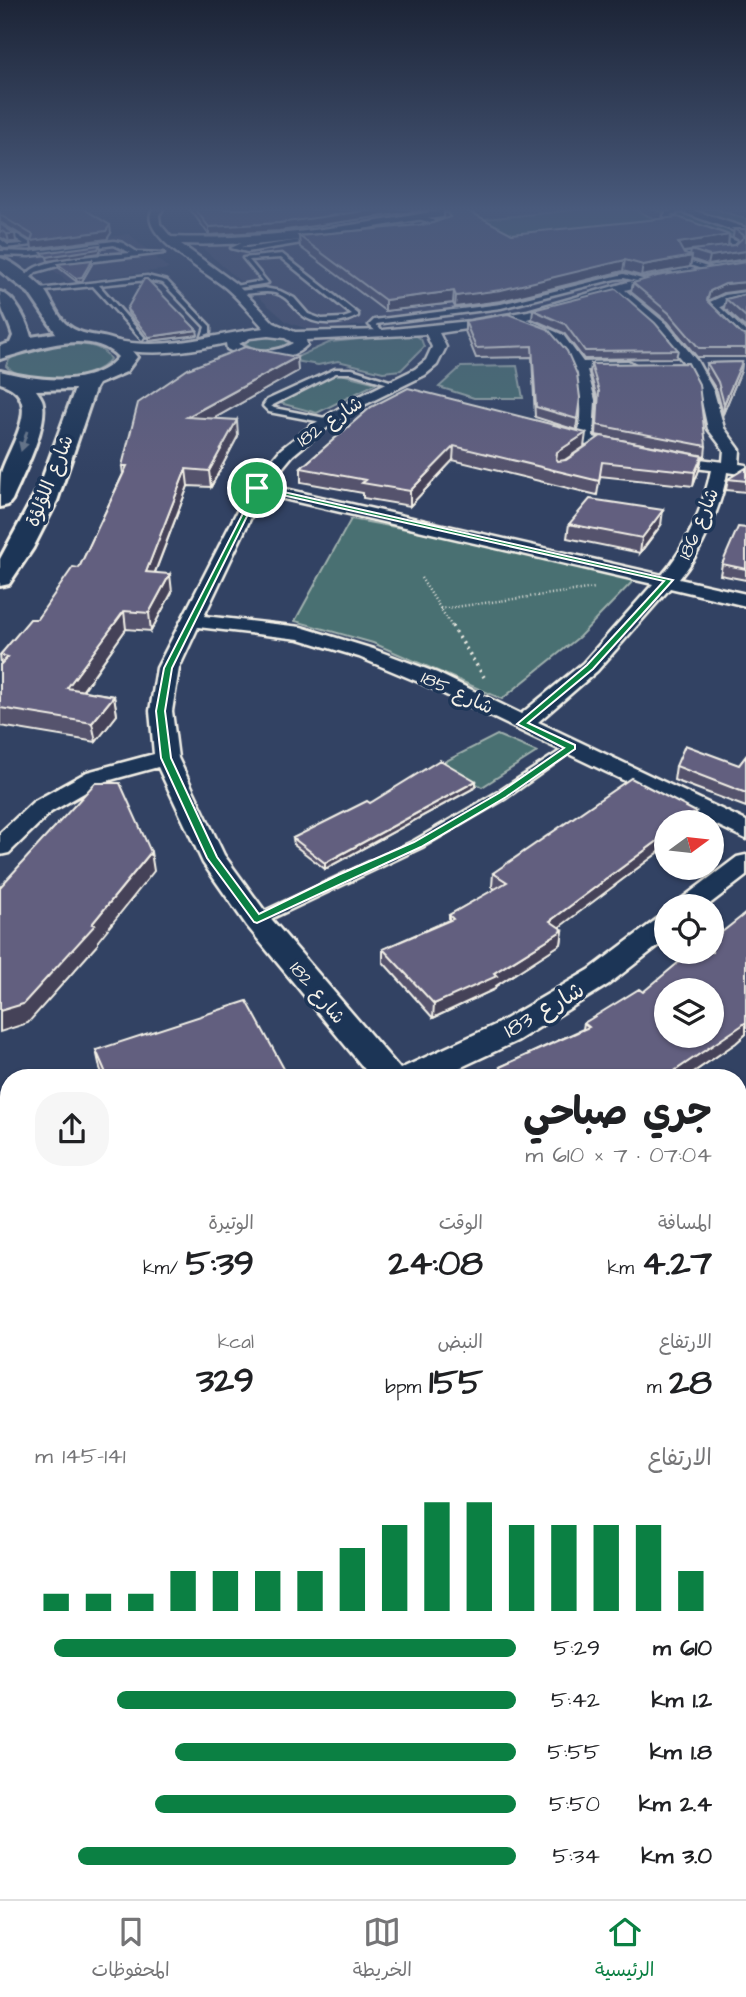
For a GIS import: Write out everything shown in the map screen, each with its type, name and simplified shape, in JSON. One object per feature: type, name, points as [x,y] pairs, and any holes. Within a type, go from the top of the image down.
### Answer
[{"type":"main road","points":[[0,298],[22,336],[8,349]]},
{"type":"main road","points":[[38,298],[58,326],[74,338]]},
{"type":"main road","points":[[8,349],[44,340],[74,338],[113,344],[124,350],[128,357],[125,365],[106,376],[91,380],[55,385],[10,380]]},
{"type":"main road","name":"شارع اللؤلؤة","points":[[0,500],[21,453],[33,415],[33,402],[10,380]]},
{"type":"main road","name":"شارع اللؤلؤة","points":[[0,578],[23,547],[47,498],[74,421],[75,404],[91,380]]},
{"type":"street","points":[[242,298],[269,326],[298,340]]},
{"type":"street","points":[[125,365],[140,359],[163,356],[243,352],[276,354],[298,340],[431,330],[527,315],[590,298]]},
{"type":"street","points":[[605,298],[630,302]]},
{"type":"street","points":[[529,425],[590,445],[726,468],[732,450],[716,429],[699,364],[626,298]]},
{"type":"street","points":[[738,298],[720,301],[714,310],[746,339]]},
{"type":"street","points":[[527,315],[553,328],[578,366],[587,406],[590,445]]},
{"type":"street","points":[[239,317],[243,335]]},
{"type":"street","points":[[512,318],[557,337]]},
{"type":"street","name":"شارع 182","points":[[382,1069],[257,920],[212,858],[166,758],[161,711],[168,668],[257,488],[287,452],[327,421],[356,403],[420,372],[432,362],[439,347],[431,330]]},
{"type":"street","points":[[113,344],[129,349],[148,349],[206,344],[243,335],[279,332]]},
{"type":"street","points":[[243,335],[231,343],[243,352]]},
{"type":"street","points":[[667,364],[699,364]]},
{"type":"street","points":[[578,366],[642,365]]},
{"type":"street","points":[[395,384],[419,391]]},
{"type":"street","name":"شارع 186","points":[[522,724],[590,667],[681,565],[726,468]]},
{"type":"street","points":[[257,488],[669,580],[746,600]]},
{"type":"street","name":"شارع 185","points":[[191,620],[301,633],[366,653],[429,678],[746,831]]},
{"type":"street","points":[[0,846],[42,807],[95,777],[166,758]]},
{"type":"street","points":[[706,894],[746,863]]},
{"type":"street","name":"شارع 183","points":[[429,1069],[506,1033],[599,977],[654,935]]},
{"type":"lane","points":[[107,298],[142,338]]},
{"type":"lane","points":[[178,298],[208,327],[208,332],[204,335]]},
{"type":"lane","points":[[286,298],[308,318],[316,321],[346,320],[356,315],[334,298]]},
{"type":"lane","points":[[380,333],[372,325],[374,322],[501,306],[534,298]]},
{"type":"lane","points":[[327,421],[272,410],[267,406],[270,402],[335,371],[352,371],[395,384]]},
{"type":"lane","points":[[257,920],[418,844],[502,795],[571,747]]},
{"type":"path","points":[[421,579],[489,685],[490,708]]},
{"type":"path","points":[[440,609],[596,588]]},
{"type":"shaded area","points":[[259,298],[557,298],[501,312],[310,330],[287,322]]},
{"type":"green space","points":[[415,335],[421,339],[424,347],[401,370],[383,372],[338,361],[318,365],[290,360],[331,342]]},
{"type":"green space","points":[[268,336],[285,338],[288,343],[266,350],[245,343],[250,339]]},
{"type":"green space","points":[[58,344],[79,344],[101,349],[110,359],[90,373],[59,379],[27,377],[6,366],[9,360],[21,352]]},
{"type":"green space","points":[[517,366],[523,398],[474,398],[439,387],[461,367]]},
{"type":"green space","points":[[337,373],[377,383],[317,413],[276,402]]},
{"type":"green space","points":[[351,519],[494,545],[636,578],[579,637],[502,699],[373,643],[295,621]]},
{"type":"green space","points":[[497,735],[537,752],[482,787],[442,763]]},
{"type":"building","points":[[133,298],[165,298],[197,330],[149,337],[127,309]]},
{"type":"building","points":[[582,298],[626,298],[655,323],[678,350],[585,351],[565,324],[533,310]]},
{"type":"building","points":[[651,298],[708,298],[707,300],[746,336],[746,348],[699,348],[669,313]]},
{"type":"building","points":[[746,298],[746,317],[726,299]]},
{"type":"building","points":[[508,314],[548,329],[567,351],[577,374],[580,398],[577,419],[536,407],[532,346],[476,348],[465,321]]},
{"type":"building","points":[[245,347],[297,357],[187,417],[237,420],[209,471],[186,469],[146,572],[170,574],[149,613],[124,611],[67,688],[114,696],[92,723],[0,708],[0,665],[8,657],[0,655],[30,619],[37,619],[73,567],[79,568],[127,466],[122,466],[138,403],[188,369]]},
{"type":"building","points":[[742,362],[724,404],[718,382],[707,363]]},
{"type":"building","points":[[688,363],[699,384],[706,446],[597,425],[599,391],[591,364]]},
{"type":"building","points":[[408,388],[586,433],[557,452],[558,461],[566,460],[601,436],[702,456],[695,472],[602,462],[599,481],[454,446],[410,491],[301,468],[371,407]]},
{"type":"building","points":[[746,468],[746,481],[728,479]]},
{"type":"building","points":[[590,499],[663,510],[642,538],[569,524]]},
{"type":"building","points":[[738,527],[746,528],[746,569],[722,564]]},
{"type":"building","points":[[685,745],[739,765],[746,756],[746,793],[676,766]]},
{"type":"building","points":[[440,760],[476,781],[325,863],[293,838],[367,801],[370,803]]},
{"type":"building","points":[[631,778],[692,810],[654,810],[654,844],[550,921],[563,930],[494,973],[497,976],[434,1004],[383,949],[453,919],[449,915],[507,882],[493,873]]},
{"type":"building","points":[[95,783],[120,783],[151,852],[92,924],[95,925],[23,1004],[0,1011],[0,887]]},
{"type":"building","points":[[746,913],[746,1022],[724,1037],[724,978],[660,978],[677,964],[724,964],[724,930]]},
{"type":"building","points":[[654,983],[654,1048],[708,1048],[677,1069],[500,1067],[589,1027],[584,1023],[639,989],[643,992]]},
{"type":"building","points":[[247,1001],[284,1069],[104,1069],[96,1050]]},
{"type":"route","points":[[257,488],[669,580],[590,667],[522,724],[571,747],[502,795],[418,844],[257,920],[212,858],[166,758],[161,711],[168,668],[257,488]]}]
